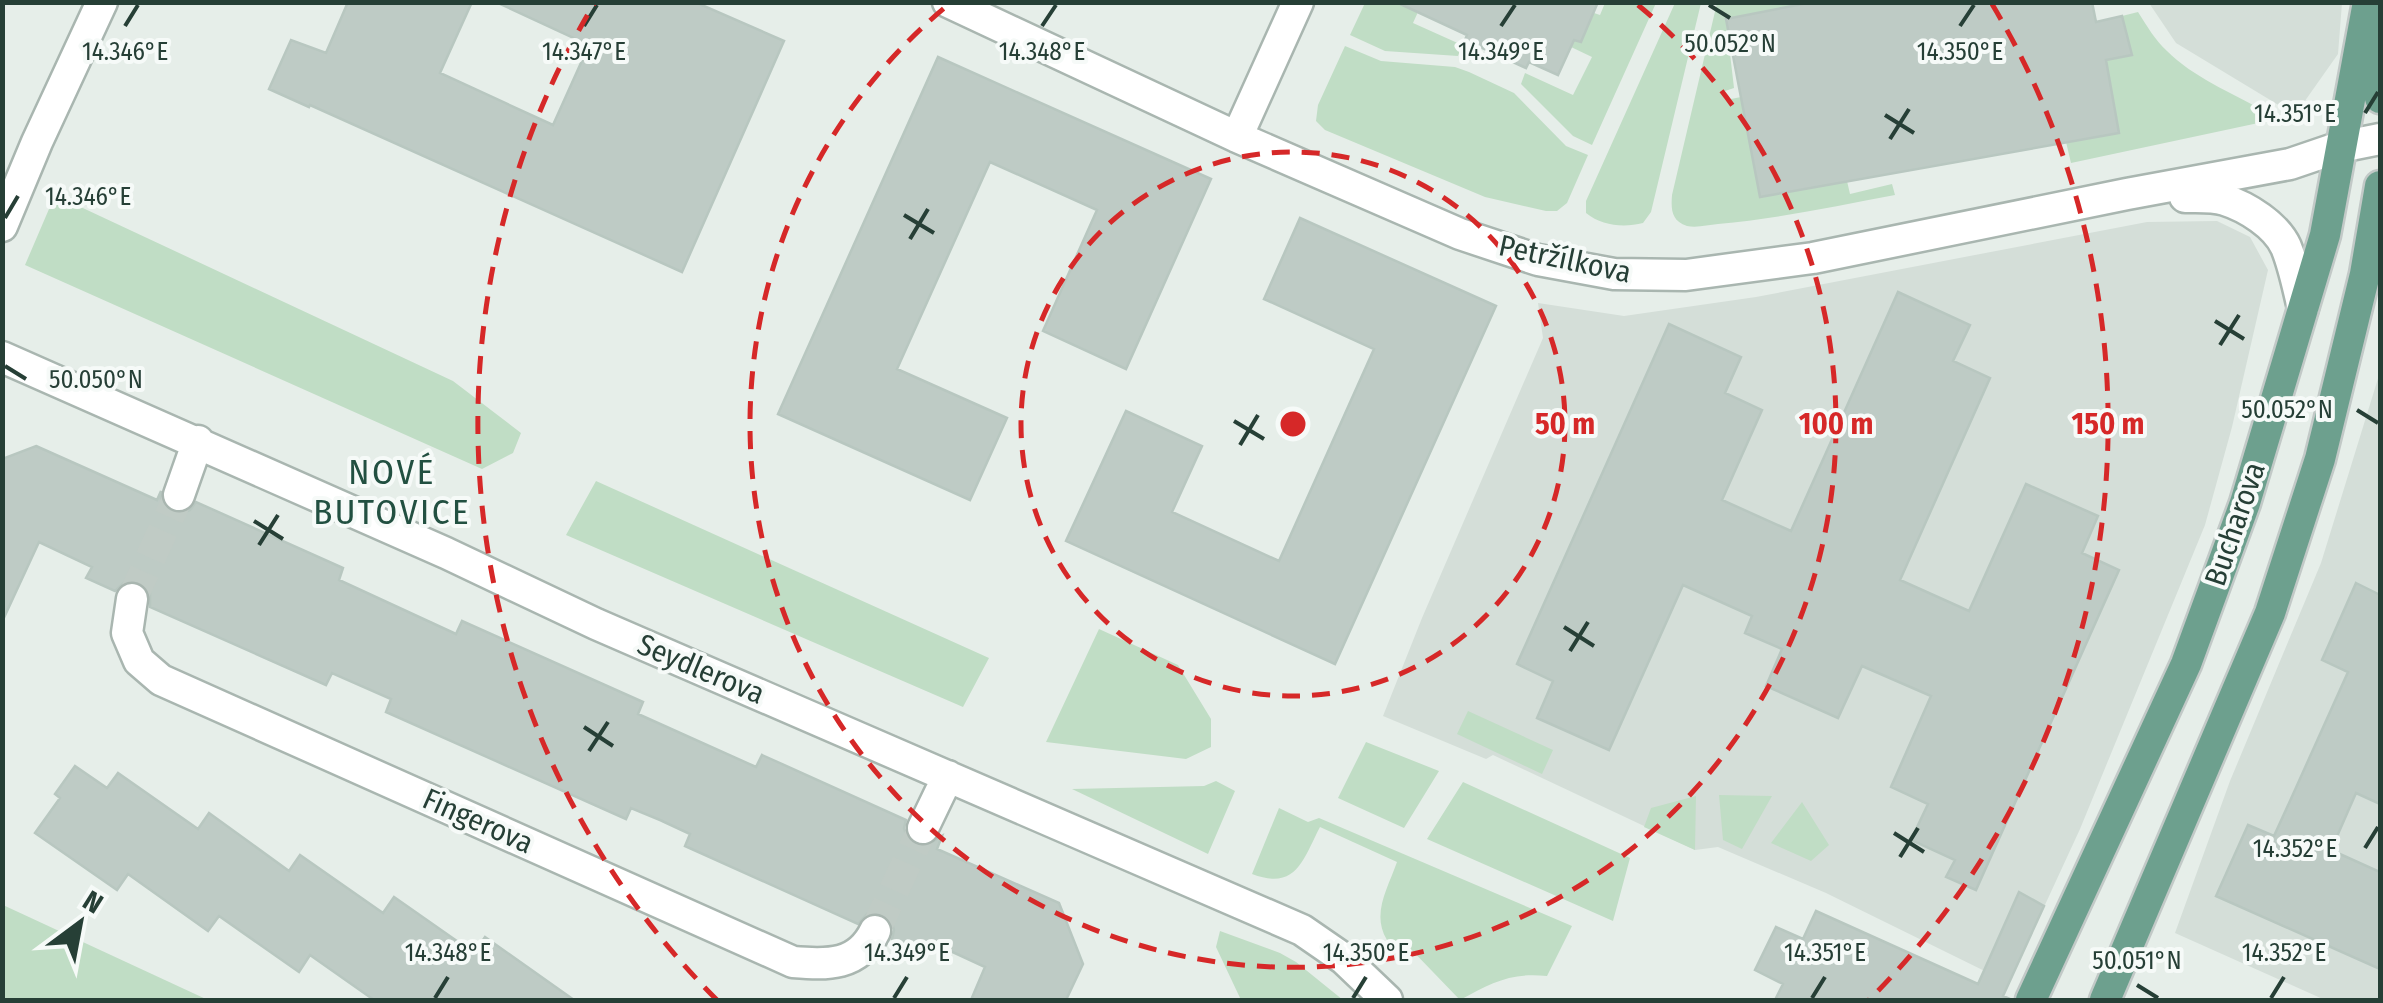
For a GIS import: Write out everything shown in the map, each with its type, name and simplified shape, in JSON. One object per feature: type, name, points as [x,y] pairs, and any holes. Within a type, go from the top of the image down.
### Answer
[{"type":"main road","name":"Bucharova","points":[[2367,12],[2380,98]]},
{"type":"main road","name":"Bucharova","points":[[2032,1000],[2186,664],[2245,503],[2325,234],[2367,12]]},
{"type":"main road","name":"Bucharova","points":[[2104,1000],[2270,613],[2320,459],[2369,257],[2380,186]]},
{"type":"street","points":[[2,226],[36,142],[102,2]]},
{"type":"street","name":"Petržílkova","points":[[948,2],[1238,137],[1460,234],[1538,260],[1614,274],[1686,275],[1814,258],[2290,164],[2380,138]]},
{"type":"street","points":[[1238,137],[1298,2]]},
{"type":"street","points":[[2128,194],[2222,198],[2254,215],[2281,238],[2287,249],[2303,308]]},
{"type":"street","name":"Seydlerova","points":[[2,356],[496,575],[596,624],[1302,930],[1344,958],[1387,1000]]},
{"type":"street","points":[[179,495],[198,441]]},
{"type":"street","name":"Fingerova","points":[[132,599],[127,633],[139,661],[161,680],[794,962],[825,964],[855,956],[875,932]]},
{"type":"street","points":[[923,828],[948,776]]},
{"type":"shaded area","points":[[2149,3],[2342,3],[2338,54],[2295,115],[2176,43]]},
{"type":"shaded area","points":[[2217,221],[2250,237],[2268,270],[2232,427],[2205,525],[2080,829],[2009,983],[1826,893],[1718,847],[1695,850],[1493,755],[1486,759],[1383,716],[1543,338],[1538,303],[1624,316],[1756,297],[2147,222]]},
{"type":"shaded area","points":[[2380,372],[2380,1000],[2325,1000],[2175,933],[2230,781],[2321,563]]},
{"type":"green space","points":[[1365,3],[1422,3],[1413,23],[1462,45],[1458,56],[1385,51],[1350,35]]},
{"type":"green space","points":[[1605,3],[1656,3],[1592,145],[1573,136],[1521,84],[1525,73],[1573,95],[1592,57],[1571,47],[1574,40],[1581,42],[1594,13],[1600,15]]},
{"type":"green space","points":[[1675,3],[1701,3],[1651,212],[1643,223],[1606,223],[1586,213],[1586,201]]},
{"type":"green space","points":[[1717,3],[1813,3],[1726,19],[1734,88],[1725,91],[1726,100],[1741,97],[1760,197],[1847,181],[1850,194],[1892,184],[1895,195],[1695,227],[1675,218],[1672,195]]},
{"type":"green space","points":[[2138,12],[2177,60],[2262,110],[2263,122],[2071,163],[2066,142],[2106,60],[2132,55],[2122,16]]},
{"type":"green space","points":[[1345,46],[1381,61],[1455,67],[1514,93],[1566,146],[1588,155],[1567,203],[1557,211],[1546,211],[1485,197],[1325,130],[1316,121],[1318,105]]},
{"type":"green space","points":[[55,195],[453,381],[521,433],[513,453],[482,469],[25,265]]},
{"type":"green space","points":[[596,481],[989,658],[963,707],[566,535]]},
{"type":"green space","points":[[1099,629],[1178,665],[1211,719],[1211,747],[1186,759],[1046,742]]},
{"type":"green space","points":[[1468,711],[1553,750],[1542,774],[1457,734]]},
{"type":"green space","points":[[1366,742],[1439,771],[1404,828],[1338,798]]},
{"type":"green space","points":[[1216,781],[1235,791],[1208,854],[1072,789],[1204,786]]},
{"type":"green space","points":[[1463,782],[1630,858],[1613,921],[1427,839]]},
{"type":"green space","points":[[1719,795],[1772,796],[1742,849],[1723,840]]},
{"type":"green space","points":[[1696,796],[1695,850],[1644,827],[1651,808]]},
{"type":"green space","points":[[1802,802],[1829,845],[1811,861],[1771,843]]},
{"type":"green space","points":[[1279,808],[1308,822],[1319,818],[1572,926],[1547,976],[1502,980],[1460,1000],[1405,943],[1387,940],[1382,930],[1383,901],[1397,862],[1320,827],[1303,860],[1289,875],[1267,878],[1252,874]]},
{"type":"green space","points":[[3,905],[208,1000],[3,1000]]},
{"type":"green space","points":[[1220,931],[1280,953],[1343,1000],[1241,1000],[1216,947]]},
{"type":"building","points":[[348,2],[472,2],[440,73],[553,125],[589,45],[496,2],[695,2],[784,41],[682,272],[269,89],[291,40],[326,53]]},
{"type":"building","points":[[1396,2],[1598,2],[1581,42],[1574,40],[1558,75],[1529,62],[1526,68]]},
{"type":"building","points":[[1813,2],[2092,2],[2096,22],[2122,16],[2132,55],[2106,60],[2119,133],[1760,197],[1726,19]]},
{"type":"building","points":[[938,57],[1211,179],[1126,369],[1043,331],[1097,210],[990,162],[897,369],[1007,418],[970,500],[778,414]]},
{"type":"building","points":[[1300,218],[1496,306],[1335,664],[1066,541],[1126,411],[1202,446],[1172,512],[1279,561],[1374,349],[1264,299]]},
{"type":"building","points":[[1898,292],[1970,325],[1953,361],[1990,378],[1900,580],[1969,611],[2026,484],[2098,516],[2082,553],[2119,570],[1976,890],[1946,877],[1955,860],[1911,840],[1928,804],[1891,787],[1931,696],[1862,666],[1838,718],[1766,686],[1782,649],[1745,633],[1752,616],[1683,585],[1609,750],[1537,718],[1553,681],[1517,664],[1669,324],[1741,357],[1725,393],[1762,410],[1722,500],[1791,531]]},
{"type":"building","points":[[36,446],[157,500],[161,491],[164,506],[174,513],[190,510],[196,502],[343,568],[339,580],[456,634],[462,621],[643,702],[638,714],[756,767],[762,755],[906,820],[907,838],[916,845],[925,846],[942,836],[937,849],[1059,903],[1083,964],[1066,1000],[971,1000],[985,967],[931,942],[926,954],[892,939],[892,923],[884,915],[867,914],[858,924],[685,846],[690,834],[660,820],[631,808],[626,819],[386,712],[391,699],[332,673],[326,685],[150,607],[150,593],[143,584],[126,581],[115,591],[86,578],[92,567],[39,542],[2,622],[2,459]]},
{"type":"building","points":[[2356,583],[2380,595],[2380,804],[2356,793],[2331,850],[2380,872],[2380,969],[2216,896],[2248,825],[2274,836],[2348,672],[2322,660]]},
{"type":"building","points":[[75,766],[107,788],[118,773],[198,829],[209,813],[289,871],[300,855],[383,913],[394,897],[474,953],[485,937],[574,1000],[374,1000],[310,955],[299,972],[219,916],[208,931],[128,874],[117,890],[35,833],[60,798],[55,794]]},
{"type":"building","points":[[2019,892],[2044,906],[2003,996],[2012,1000],[1775,1000],[1783,984],[1755,970],[1776,927],[1803,939],[1816,911],[1978,984]]},
{"type":"tunnel","points":[[132,599],[179,495]]},
{"type":"tunnel","points":[[875,931],[923,828]]},
{"type":"district","name":"NOVÉ BUTOVICE","points":[[392,492]]}]
